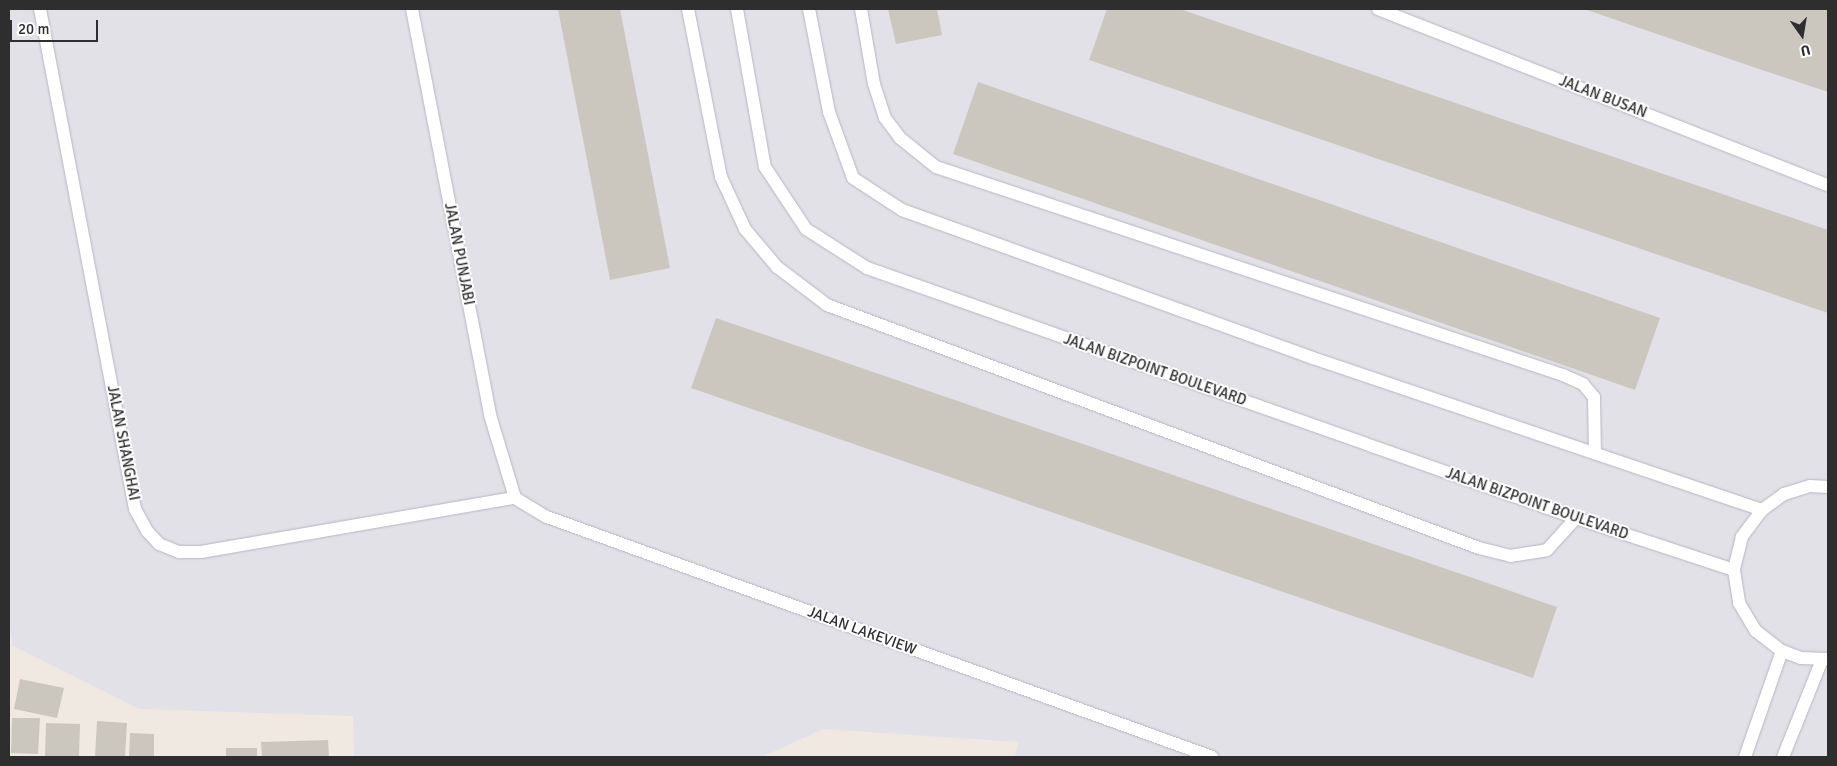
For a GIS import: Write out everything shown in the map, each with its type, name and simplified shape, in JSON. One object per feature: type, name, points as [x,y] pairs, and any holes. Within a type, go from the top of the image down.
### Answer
[{"type":"lane","name":"JALAN SHANGHAI","points":[[40,9],[135,509],[146,532],[159,544],[179,552],[202,552],[515,498]]},
{"type":"lane","name":"JALAN PUNJABI","points":[[412,9],[490,415],[515,498]]},
{"type":"lane","points":[[688,9],[721,178],[745,228],[777,267],[827,305],[1480,548],[1510,556],[1547,550],[1576,518]]},
{"type":"lane","name":"JALAN BIZPOINT BOULEVARD","points":[[737,9],[765,167],[806,229],[867,268],[1576,518],[1734,570]]},
{"type":"lane","points":[[809,9],[829,112],[854,178],[902,210],[1313,358],[1762,510]]},
{"type":"lane","points":[[861,9],[874,84],[885,118],[900,138],[936,167],[1563,375],[1583,384],[1594,397],[1594,453]]},
{"type":"lane","name":"JALAN BUSAN","points":[[1378,9],[1828,185]]},
{"type":"lane","points":[[1783,757],[1825,660],[1802,658],[1782,651],[1756,631],[1739,603],[1734,570],[1742,537],[1762,510],[1784,494],[1810,486],[1828,486]]},
{"type":"lane","name":"JALAN LAKEVIEW","points":[[515,498],[547,517],[1212,757]]},
{"type":"lane","points":[[1745,757],[1782,651]]},
{"type":"shaded area","points":[[9,9],[1828,9],[1828,757],[1015,757],[1018,742],[823,729],[762,757],[354,757],[353,716],[139,709],[13,646],[9,620]]},
{"type":"building","points":[[558,9],[620,9],[670,268],[610,280]]},
{"type":"building","points":[[888,9],[937,9],[942,35],[896,44]]},
{"type":"building","points":[[1107,9],[1180,9],[1828,230],[1828,313],[1089,60]]},
{"type":"building","points":[[1584,9],[1828,9],[1828,92],[1753,67]]},
{"type":"building","points":[[978,82],[1660,318],[1635,390],[953,154]]},
{"type":"building","points":[[716,318],[1557,607],[1533,678],[691,388]]},
{"type":"building","points":[[20,679],[64,688],[57,718],[14,709]]},
{"type":"building","points":[[12,718],[40,718],[38,754],[11,753]]},
{"type":"building","points":[[97,721],[127,723],[125,757],[95,757]]},
{"type":"building","points":[[46,723],[80,724],[79,757],[45,757]]},
{"type":"building","points":[[130,733],[154,734],[154,757],[129,757]]},
{"type":"building","points":[[328,740],[329,757],[262,757],[261,742]]},
{"type":"building","points":[[226,748],[257,748],[257,757],[226,757]]}]
